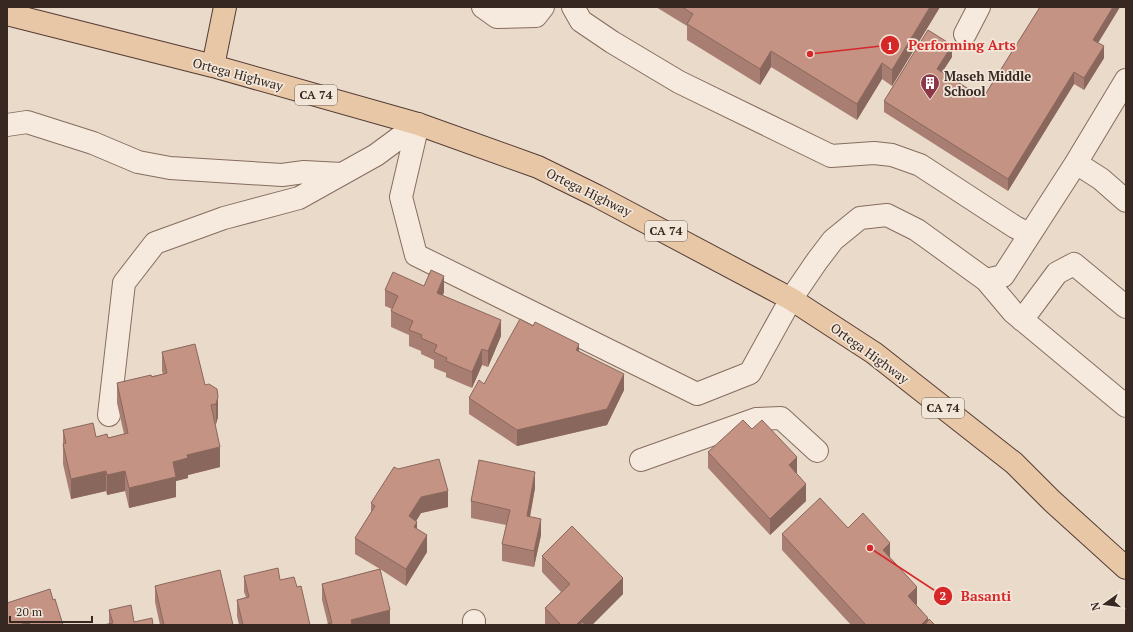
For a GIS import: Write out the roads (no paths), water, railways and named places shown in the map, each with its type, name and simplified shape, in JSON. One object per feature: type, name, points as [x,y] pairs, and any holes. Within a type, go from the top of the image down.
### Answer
[{"type":"main road","points":[[213,66],[225,7]]},
{"type":"main road","name":"Ortega Highway","points":[[7,14],[213,66],[418,124],[538,167],[669,232],[791,299],[874,353],[1014,462],[1052,500],[1126,568]]},
{"type":"street","points":[[483,7],[496,17],[536,16],[543,7]]},
{"type":"street","points":[[573,7],[581,21],[612,42],[679,82],[831,156],[874,153],[892,155],[920,165],[1015,227],[1029,234]]},
{"type":"street","points":[[965,34],[979,7]]},
{"type":"street","points":[[986,280],[1003,276],[1124,89]]},
{"type":"street","points":[[7,125],[27,122],[93,143],[138,162],[170,168],[282,175],[304,172],[342,174]]},
{"type":"street","points":[[109,415],[124,283],[155,243],[224,218],[299,198],[376,155],[418,124]]},
{"type":"street","points":[[418,124],[401,197],[416,255],[697,394],[750,373],[791,299],[833,240],[860,218],[887,215],[917,230],[986,280],[1013,312],[1126,406]]},
{"type":"street","points":[[1076,163],[1101,179],[1126,201]]},
{"type":"street","points":[[1022,320],[1057,273],[1074,264],[1126,307]]},
{"type":"street","points":[[641,460],[756,419],[781,418],[817,451]]},
{"type":"place","name":"Performing Arts","points":[[810,54]]},
{"type":"place","name":"Maseh Middle School","points":[[930,100]]},
{"type":"place","name":"Basanti","points":[[870,548]]}]
